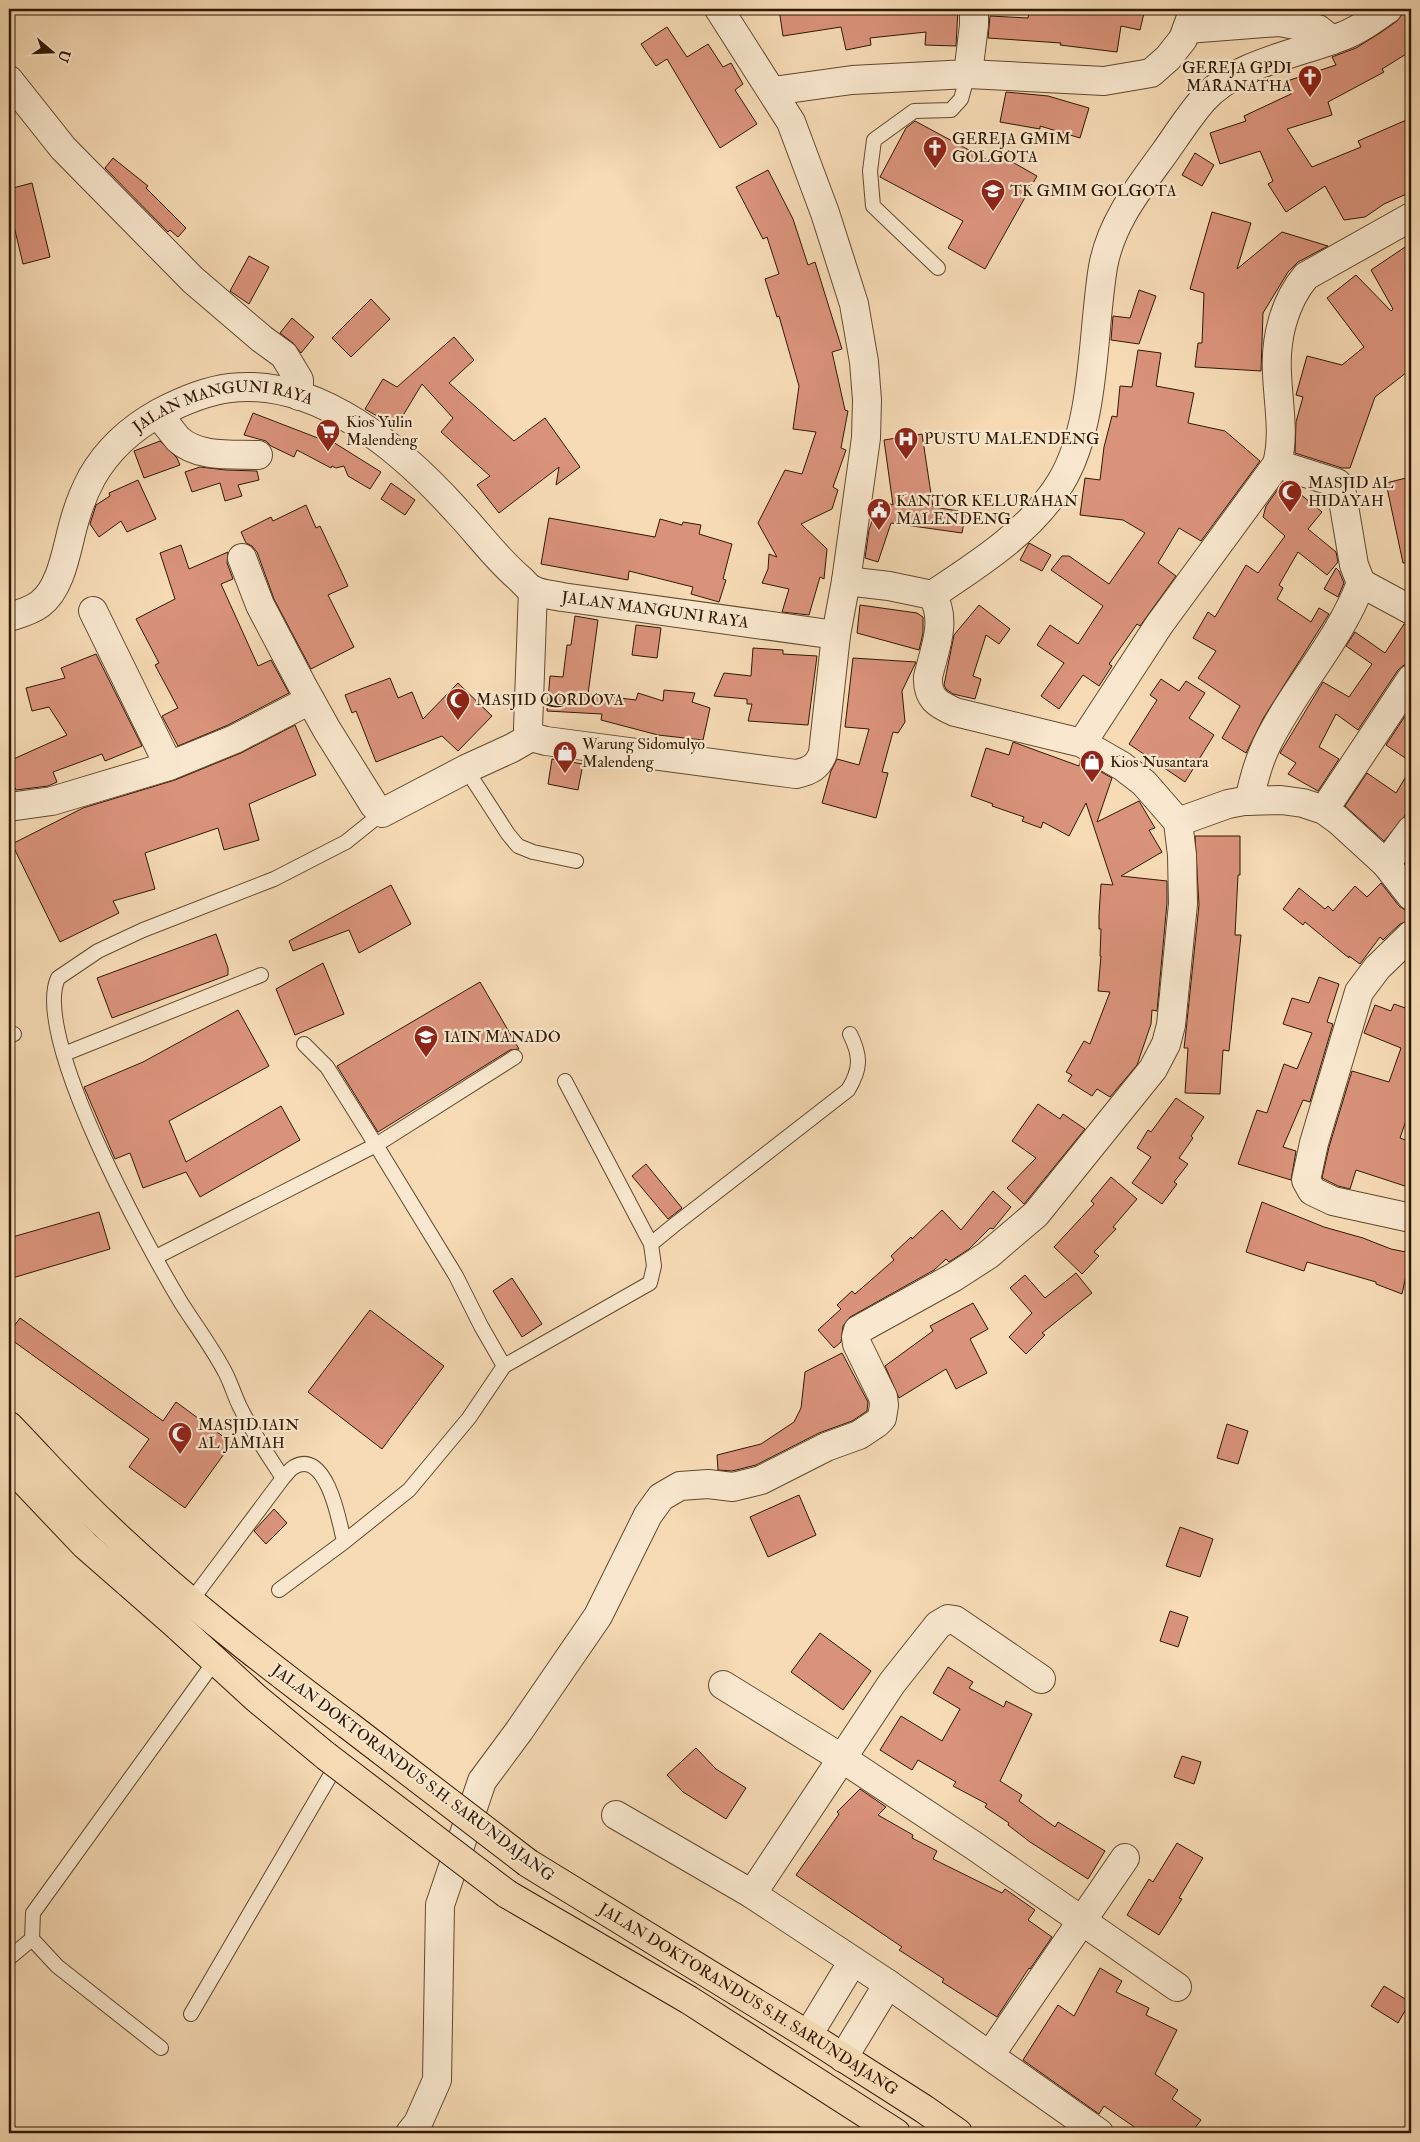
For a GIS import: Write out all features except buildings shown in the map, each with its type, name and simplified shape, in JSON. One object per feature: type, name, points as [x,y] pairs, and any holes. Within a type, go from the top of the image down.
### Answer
[{"type":"highway","name":"JALAN DOKTORANDUS S.H. SARUNDAJANG","points":[[9,1426],[104,1524],[191,1601],[282,1675],[528,1862],[808,2035],[958,2133]]},
{"type":"highway","name":"JALAN DOKTORANDUS S.H. SARUNDAJANG","points":[[9,1465],[85,1546],[256,1698],[332,1760],[507,1894],[688,2000],[896,2133]]},
{"type":"street","points":[[242,558],[260,605],[310,700],[374,805],[382,813],[471,766],[522,743],[546,741],[796,774],[818,764],[823,753],[836,635],[846,582],[866,438],[867,400],[864,362],[854,304],[825,212],[791,122],[719,9]]},
{"type":"street","points":[[968,74],[974,9]]},
{"type":"street","points":[[846,582],[889,586],[932,595],[980,563],[1012,537],[1053,494],[1070,463],[1080,432],[1091,371],[1103,265],[1124,209],[1190,117],[1209,94],[1233,76],[1250,68],[1346,35],[1388,9]]},
{"type":"street","points":[[773,91],[860,80],[968,74],[1104,81],[1151,73],[1168,58],[1183,39],[1191,19],[1279,22],[1318,29],[1332,40]]},
{"type":"street","points":[[9,80],[63,148],[193,280],[262,339],[284,355],[298,380],[299,396]]},
{"type":"street","points":[[1082,743],[1159,625],[1277,464],[1281,451],[1276,371],[1279,334],[1292,294],[1306,276],[1411,217]]},
{"type":"street","name":"JALAN MANGUNI RAYA","points":[[9,618],[41,604],[52,590],[69,546],[79,506],[92,477],[111,449],[134,429],[185,400],[210,391],[231,388],[263,388],[299,396],[328,408],[390,446],[430,481],[490,550],[532,590],[562,597],[836,635]]},
{"type":"street","points":[[158,414],[179,440],[194,448],[221,454],[258,454]]},
{"type":"street","points":[[1248,801],[1266,746],[1284,714],[1317,665],[1355,599],[1361,583],[1350,550],[1342,494],[1337,483],[1277,464]]},
{"type":"street","points":[[1361,583],[1411,610]]},
{"type":"street","points":[[522,743],[528,728],[532,590]]},
{"type":"street","points":[[410,2133],[418,2123],[437,2080],[440,1905],[482,1781],[519,1731],[598,1616],[648,1515],[661,1497],[680,1486],[708,1484],[733,1486],[762,1480],[826,1447],[859,1435],[877,1423],[883,1413],[882,1397],[857,1344],[858,1330],[954,1277],[1007,1241],[1036,1214],[1153,1069],[1166,1044],[1170,1025],[1183,904],[1182,855],[1178,822],[1144,783],[1122,766],[1082,743],[955,712],[938,703],[930,694],[928,677],[940,625],[938,605],[932,595]]},
{"type":"street","points":[[92,610],[169,766]]},
{"type":"street","points":[[1324,810],[1411,679]]},
{"type":"street","points":[[9,808],[52,802],[169,766],[235,739],[310,700]]},
{"type":"street","points":[[1178,822],[1228,804],[1281,800],[1302,803],[1324,810],[1386,864],[1411,896]]},
{"type":"street","points":[[1386,864],[1411,830]]},
{"type":"street","points":[[1411,934],[1377,968],[1359,992],[1314,1143],[1306,1180],[1312,1190],[1333,1201],[1411,1218]]},
{"type":"street","points":[[752,1894],[892,1683],[944,1620],[955,1620],[1041,1679]]},
{"type":"street","points":[[723,1684],[843,1759],[973,1845],[1176,1987]]},
{"type":"street","points":[[616,1815],[752,1894],[888,1984],[1099,2133]]},
{"type":"street","points":[[990,2055],[1125,1858]]},
{"type":"street","points":[[808,2035],[853,1962]]},
{"type":"street","points":[[843,2058],[888,1984]]},
{"type":"lane","points":[[938,268],[873,206],[870,171],[874,140],[914,110],[950,110],[961,99],[968,74]]},
{"type":"lane","points":[[471,766],[508,834],[518,846],[533,852],[576,861]]},
{"type":"lane","points":[[283,1478],[240,1406],[226,1373],[181,1302],[156,1257],[98,1144],[82,1107],[64,1054],[55,1020],[53,992],[58,978],[98,951],[282,874],[346,842],[382,813]]},
{"type":"lane","points":[[64,1054],[261,975]]},
{"type":"lane","points":[[651,1244],[848,1090],[856,1077],[858,1058],[857,1048],[850,1034]]},
{"type":"lane","points":[[304,1044],[327,1067],[376,1145],[456,1276],[480,1326],[504,1366]]},
{"type":"lane","points":[[156,1257],[376,1145],[515,1056]]},
{"type":"lane","points":[[279,1590],[344,1542],[409,1490],[468,1418],[504,1366],[650,1283],[654,1266],[651,1244],[565,1081]]},
{"type":"lane","points":[[191,1601],[283,1478],[295,1466],[308,1465],[318,1471],[327,1482],[344,1542]]},
{"type":"lane","points":[[161,2048],[57,1966],[32,1939],[32,1913],[215,1660]]},
{"type":"lane","points":[[191,2014],[332,1760]]},
{"type":"lane","points":[[9,1958],[32,1939]]},
{"type":"place","name":"GEREJA GPDI MARANATHA","points":[[1310,98]]},
{"type":"place","name":"GEREJA GMIM GOLGOTA","points":[[935,169]]},
{"type":"place","name":"TK GMIM GOLGOTA","points":[[993,212]]},
{"type":"place","name":"Kios Yulin Malendeng","points":[[328,452]]},
{"type":"place","name":"PUSTU MALENDENG","points":[[906,460]]},
{"type":"place","name":"MASJID AL HIDAYAH","points":[[1290,513]]},
{"type":"place","name":"KANTOR KELURAHAN MALENDENG","points":[[879,531]]},
{"type":"place","name":"MASJID QORDOVA","points":[[458,721]]},
{"type":"place","name":"Warung Sidomulyo Malendeng","points":[[565,774]]},
{"type":"place","name":"Kios Nusantara","points":[[1092,783]]},
{"type":"place","name":"IAIN MANADO","points":[[426,1058]]},
{"type":"place","name":"MASJID IAIN AL JAMIAH","points":[[180,1455]]}]
